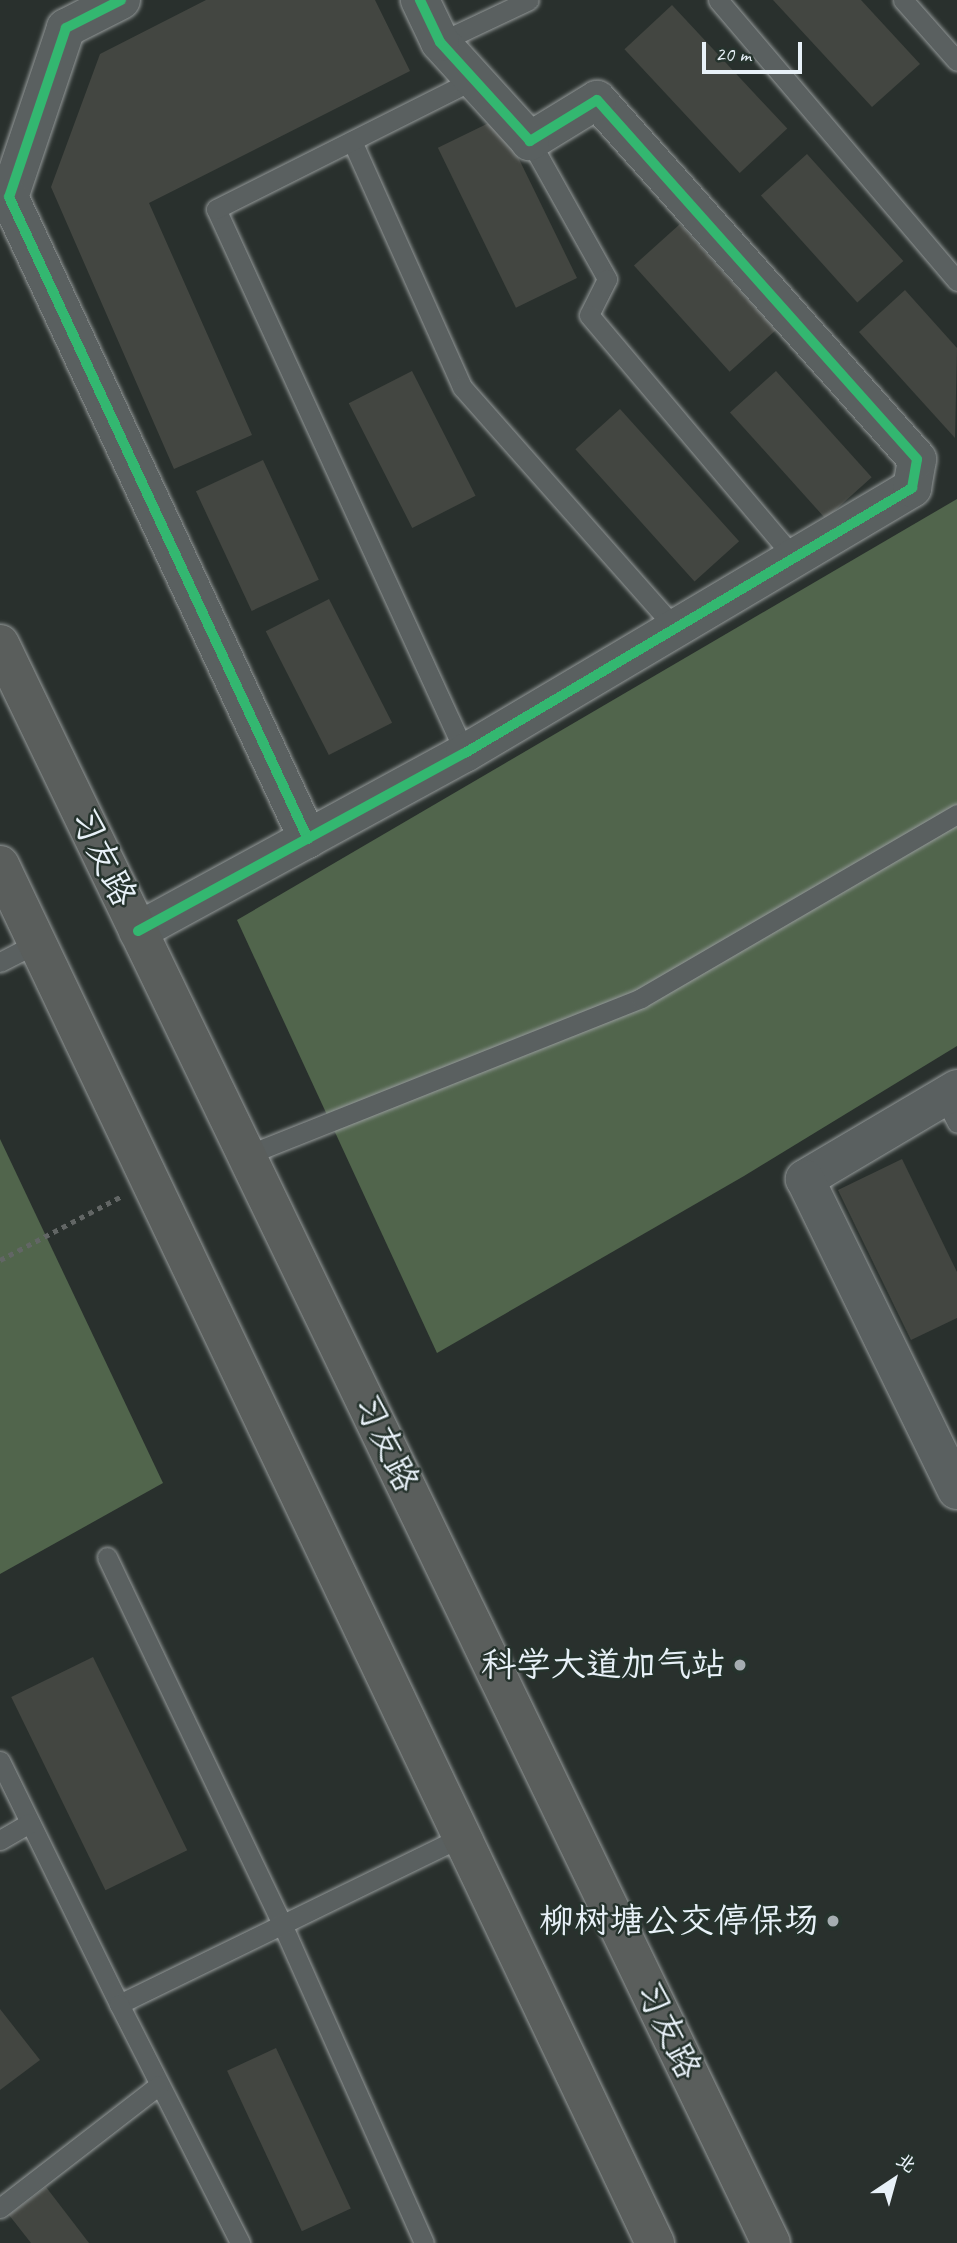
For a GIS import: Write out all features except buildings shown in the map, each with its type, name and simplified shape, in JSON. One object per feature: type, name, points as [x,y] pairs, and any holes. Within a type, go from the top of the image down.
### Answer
[{"type":"main road","name":"习友路","points":[[0,644],[771,2243]]},
{"type":"main road","points":[[0,866],[655,2243]]},
{"type":"street","points":[[121,0],[66,28],[9,197],[308,839]]},
{"type":"street","points":[[138,931],[465,753],[912,488],[917,459],[597,100],[530,141],[440,42],[420,0]]},
{"type":"street","points":[[953,1103],[805,1179],[957,1490]]},
{"type":"lane","points":[[440,42],[528,0]]},
{"type":"lane","points":[[718,0],[957,281]]},
{"type":"lane","points":[[903,0],[957,61]]},
{"type":"lane","points":[[465,753],[216,209],[474,80]]},
{"type":"lane","points":[[352,141],[463,387],[675,628]]},
{"type":"lane","points":[[530,141],[607,279],[589,315],[794,558]]},
{"type":"lane","points":[[247,1155],[641,998],[957,814]]},
{"type":"lane","points":[[0,962],[37,943]]},
{"type":"lane","points":[[107,1557],[282,1924],[424,2243]]},
{"type":"lane","points":[[0,1761],[240,2243]]},
{"type":"lane","points":[[0,1840],[30,1823]]},
{"type":"lane","points":[[119,2004],[462,1837]]},
{"type":"lane","points":[[0,2208],[159,2085]]},
{"type":"path","points":[[0,1260],[150,1181]]},
{"type":"green space","points":[[957,499],[957,1046],[744,1176],[437,1353],[237,920]]},
{"type":"green space","points":[[0,1139],[163,1483],[0,1574]]},
{"type":"cycle path","points":[[121,0],[66,28],[9,197],[308,839]]},
{"type":"cycle path","points":[[138,931],[465,753],[912,488],[917,459],[597,100],[530,141],[440,42],[420,0]]},
{"type":"place","name":"科学大道加气站","points":[[740,1665]]},
{"type":"place","name":"柳树塘公交停保场","points":[[833,1921]]}]
